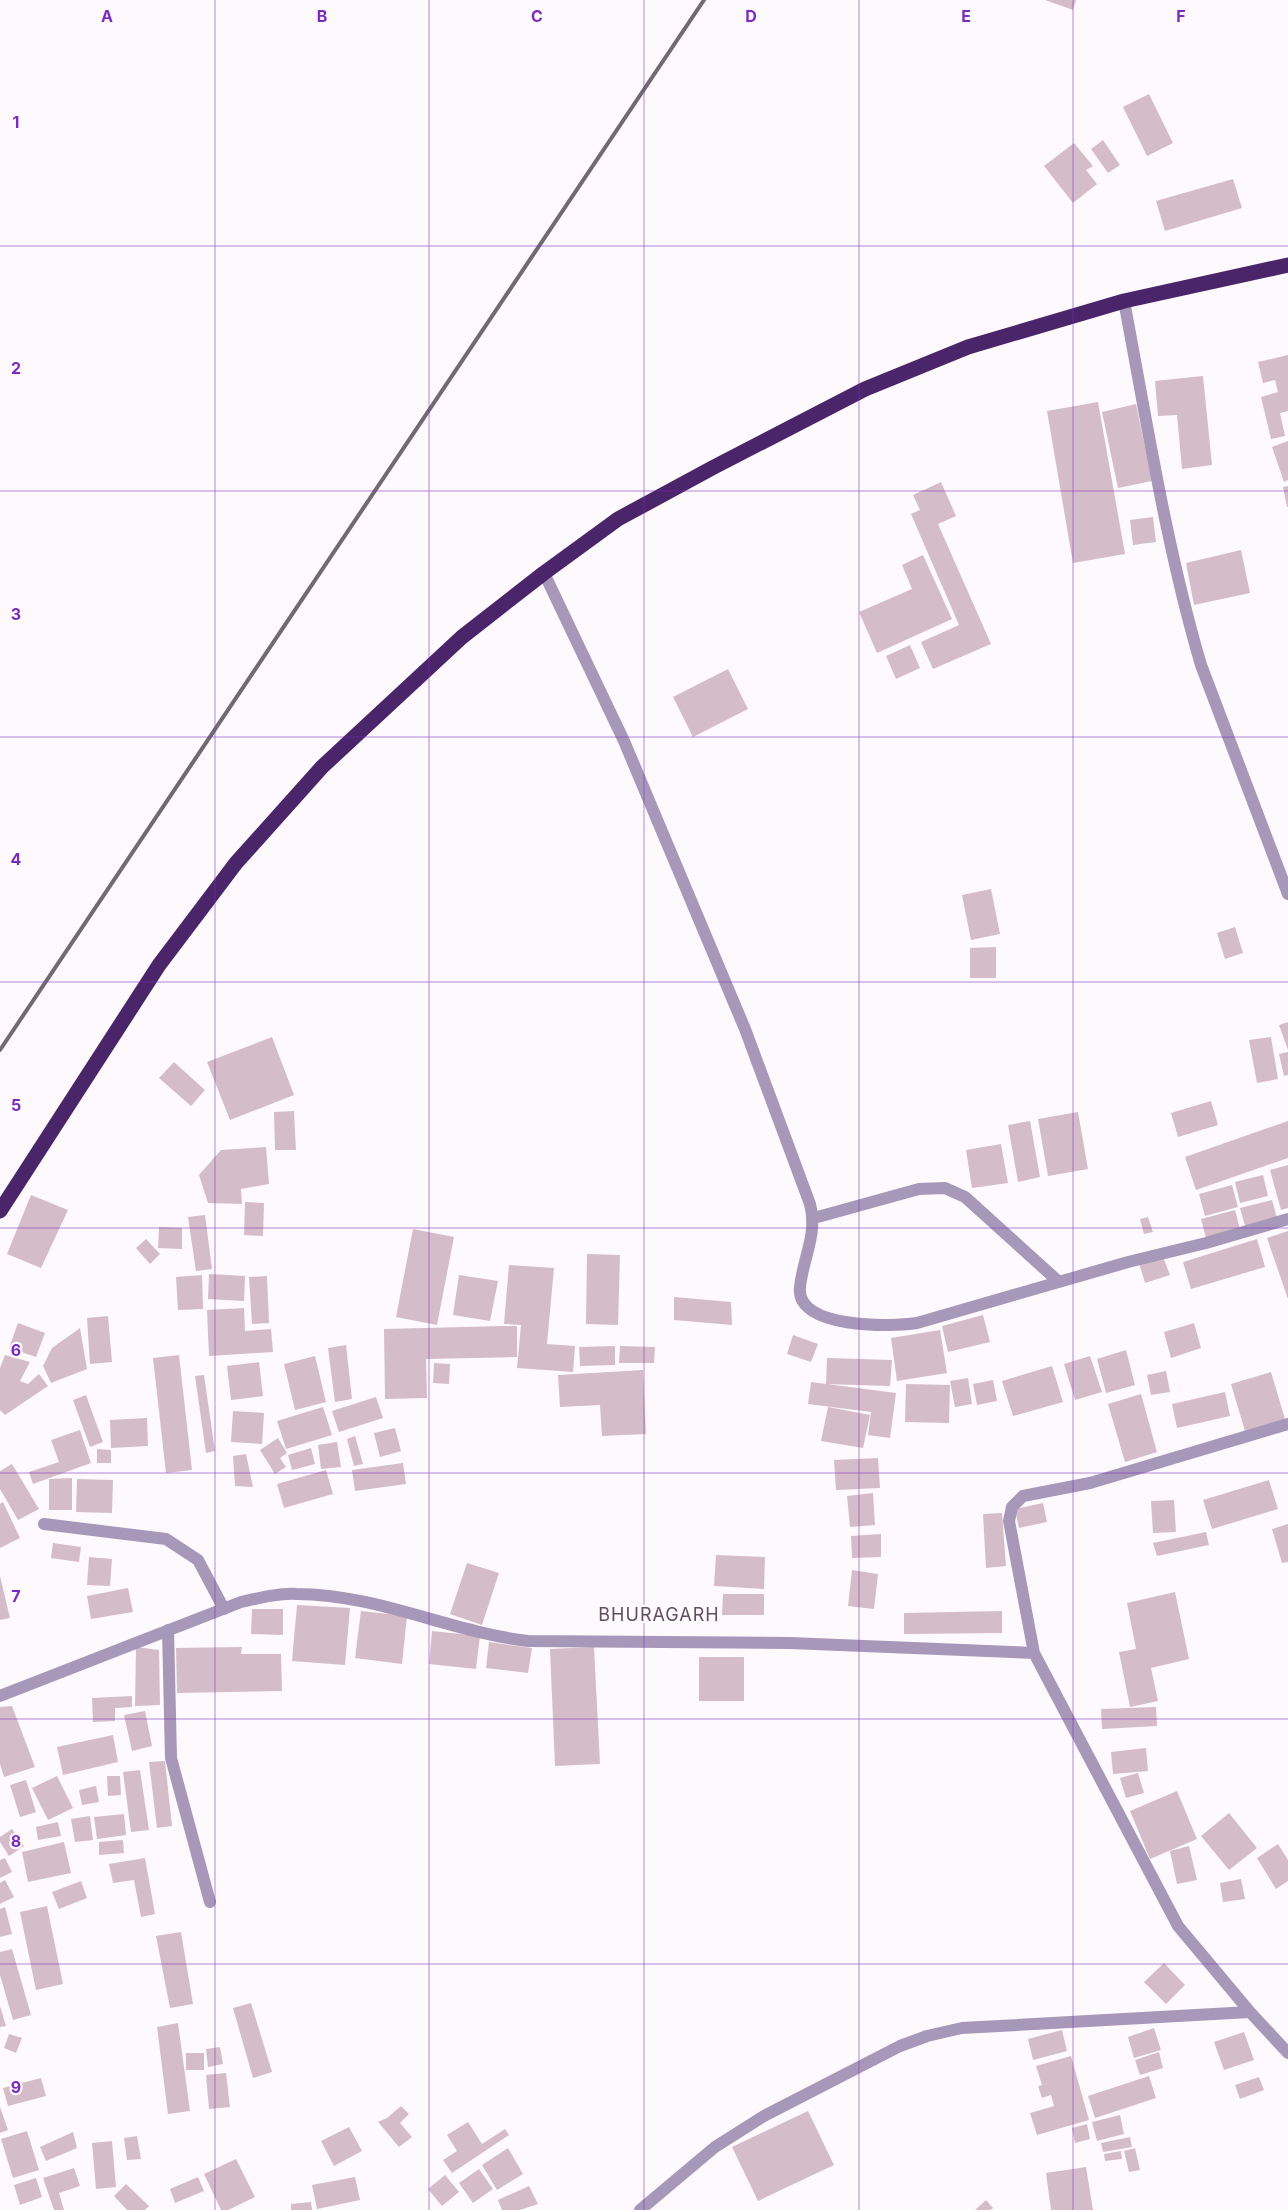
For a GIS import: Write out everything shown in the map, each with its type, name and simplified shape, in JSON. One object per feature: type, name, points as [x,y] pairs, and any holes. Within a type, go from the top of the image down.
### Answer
[{"type":"highway","points":[[0,1211],[159,965],[236,863],[322,767],[462,637],[544,573],[618,519],[865,389],[968,348],[1124,301],[1288,265]]},
{"type":"street","points":[[1124,301],[1163,502],[1191,632],[1201,664],[1288,894]]},
{"type":"street","points":[[544,573],[624,741],[745,1029],[814,1218],[813,1234],[799,1289],[802,1300],[810,1310],[840,1321],[863,1326],[896,1326],[917,1323],[1288,1219]]},
{"type":"street","points":[[814,1218],[918,1189],[945,1188],[965,1197],[1059,1282]]},
{"type":"street","points":[[1288,1424],[1090,1483],[1023,1496],[1012,1507],[1009,1521],[1034,1653],[1178,1926],[1250,2012],[1288,2053]]},
{"type":"street","points":[[44,1524],[166,1540],[198,1560],[224,1609]]},
{"type":"street","points":[[0,1696],[224,1609],[258,1598],[296,1593],[340,1597],[498,1638],[528,1641],[790,1643],[1034,1653]]},
{"type":"street","points":[[168,1630],[171,1758],[210,1902]]},
{"type":"street","points":[[640,2210],[715,2147],[764,2116],[900,2046],[927,2036],[962,2028],[1250,2012]]},
{"type":"building","points":[[1045,0],[1076,0],[1073,10]]},
{"type":"building","points":[[1149,94],[1173,143],[1147,156],[1123,107]]},
{"type":"building","points":[[1103,140],[1120,165],[1108,173],[1091,149]]},
{"type":"building","points":[[1074,143],[1093,166],[1086,170],[1097,184],[1073,203],[1044,166]]},
{"type":"building","points":[[1233,179],[1242,208],[1165,231],[1156,201]]},
{"type":"building","points":[[1288,355],[1288,411],[1280,413],[1285,436],[1271,439],[1261,397],[1278,392],[1275,380],[1263,383],[1258,362]]},
{"type":"building","points":[[1203,376],[1212,465],[1182,469],[1177,415],[1158,416],[1155,381]]},
{"type":"building","points":[[1098,402],[1125,554],[1073,563],[1047,411]]},
{"type":"building","points":[[1136,404],[1152,481],[1118,488],[1102,412]]},
{"type":"building","points":[[1288,441],[1288,480],[1284,482],[1272,447]]},
{"type":"building","points":[[941,482],[956,516],[938,524],[991,644],[933,669],[921,642],[959,625],[911,514],[920,510],[913,495]]},
{"type":"building","points":[[1288,486],[1288,507],[1287,507],[1283,487]]},
{"type":"building","points":[[1153,517],[1156,542],[1133,545],[1130,520]]},
{"type":"building","points":[[1241,550],[1250,593],[1194,605],[1186,563]]},
{"type":"building","points":[[923,555],[952,619],[877,653],[859,612],[912,589],[902,565]]},
{"type":"building","points":[[910,645],[920,668],[896,679],[886,656]]},
{"type":"building","points":[[728,669],[748,709],[693,737],[673,697]]},
{"type":"building","points":[[991,889],[1000,934],[971,940],[962,895]]},
{"type":"building","points":[[1235,927],[1243,953],[1225,959],[1217,933]]},
{"type":"building","points":[[996,947],[996,978],[970,978],[970,948]]},
{"type":"building","points":[[1288,1022],[1288,1050],[1279,1025]]},
{"type":"building","points":[[272,1037],[294,1095],[230,1120],[207,1062]]},
{"type":"building","points":[[1271,1037],[1278,1079],[1257,1083],[1249,1040]]},
{"type":"building","points":[[1288,1052],[1288,1075],[1284,1076],[1279,1054]]},
{"type":"building","points":[[174,1062],[205,1090],[191,1106],[159,1078]]},
{"type":"building","points":[[1211,1101],[1218,1125],[1178,1137],[1171,1113]]},
{"type":"building","points":[[294,1111],[296,1150],[275,1150],[274,1112]]},
{"type":"building","points":[[1078,1112],[1088,1169],[1048,1176],[1038,1119]]},
{"type":"building","points":[[1030,1121],[1040,1177],[1018,1182],[1008,1125]]},
{"type":"building","points":[[1288,1121],[1288,1158],[1196,1190],[1185,1157]]},
{"type":"building","points":[[1001,1144],[1008,1183],[972,1188],[966,1150]]},
{"type":"building","points":[[266,1147],[269,1184],[241,1189],[242,1204],[208,1203],[199,1175],[221,1150]]},
{"type":"building","points":[[1288,1165],[1288,1208],[1281,1210],[1270,1170]]},
{"type":"building","points":[[1263,1175],[1268,1196],[1240,1203],[1235,1182]]},
{"type":"building","points":[[1232,1185],[1238,1207],[1205,1216],[1199,1194]]},
{"type":"building","points":[[31,1195],[68,1210],[41,1268],[7,1254]]},
{"type":"building","points":[[1272,1200],[1277,1218],[1245,1226],[1240,1208]]},
{"type":"building","points":[[245,1202],[264,1203],[263,1236],[244,1235]]},
{"type":"building","points":[[1235,1210],[1240,1229],[1206,1238],[1201,1219]]},
{"type":"building","points":[[205,1215],[212,1269],[196,1271],[188,1217]]},
{"type":"building","points":[[1148,1217],[1153,1232],[1144,1234],[1140,1219]]},
{"type":"building","points":[[159,1227],[182,1228],[182,1249],[158,1248]]},
{"type":"building","points":[[413,1229],[454,1237],[437,1325],[396,1317]]},
{"type":"building","points":[[1288,1231],[1288,1299],[1267,1238]]},
{"type":"building","points":[[146,1239],[160,1254],[150,1264],[136,1248]]},
{"type":"building","points":[[1257,1239],[1265,1267],[1191,1289],[1183,1262]]},
{"type":"building","points":[[587,1254],[620,1255],[618,1325],[586,1324]]},
{"type":"building","points":[[1162,1254],[1170,1275],[1145,1283],[1139,1263]]},
{"type":"building","points":[[509,1265],[554,1268],[547,1344],[575,1346],[573,1372],[517,1368],[521,1325],[504,1324]]},
{"type":"building","points":[[209,1274],[245,1276],[244,1301],[208,1299]]},
{"type":"building","points":[[202,1275],[203,1309],[178,1310],[176,1277]]},
{"type":"building","points":[[459,1275],[498,1281],[490,1321],[453,1315]]},
{"type":"building","points":[[267,1276],[269,1323],[252,1324],[249,1277]]},
{"type":"building","points":[[674,1297],[731,1302],[732,1325],[674,1320]]},
{"type":"building","points":[[244,1308],[245,1331],[271,1329],[273,1352],[209,1356],[207,1310]]},
{"type":"building","points":[[983,1315],[990,1342],[948,1352],[942,1326]]},
{"type":"building","points":[[108,1316],[112,1362],[90,1364],[87,1318]]},
{"type":"building","points":[[18,1323],[45,1333],[36,1357],[9,1348]]},
{"type":"building","points":[[1194,1323],[1201,1348],[1171,1358],[1164,1332]]},
{"type":"building","points":[[517,1326],[517,1357],[426,1359],[427,1398],[385,1399],[384,1329]]},
{"type":"building","points":[[80,1328],[87,1369],[51,1383],[43,1366],[52,1348]]},
{"type":"building","points":[[940,1330],[947,1373],[897,1381],[891,1338]]},
{"type":"building","points":[[793,1335],[818,1344],[811,1362],[787,1354]]},
{"type":"building","points":[[346,1345],[352,1399],[335,1402],[328,1348]]},
{"type":"building","points":[[615,1346],[615,1365],[580,1366],[579,1347]]},
{"type":"building","points":[[620,1346],[655,1347],[654,1363],[619,1363]]},
{"type":"building","points":[[1126,1350],[1135,1385],[1106,1393],[1097,1359]]},
{"type":"building","points":[[5,1355],[30,1362],[20,1381],[28,1384],[39,1374],[48,1386],[5,1415],[0,1410],[0,1368]]},
{"type":"building","points":[[179,1355],[192,1470],[166,1473],[153,1358]]},
{"type":"building","points":[[315,1356],[326,1402],[295,1410],[284,1364]]},
{"type":"building","points":[[1090,1356],[1102,1392],[1075,1400],[1064,1364]]},
{"type":"building","points":[[827,1358],[892,1360],[890,1386],[826,1384]]},
{"type":"building","points":[[259,1362],[263,1396],[231,1400],[227,1366]]},
{"type":"building","points":[[434,1363],[450,1364],[449,1384],[433,1383]]},
{"type":"building","points":[[1052,1366],[1063,1402],[1013,1416],[1002,1381]]},
{"type":"building","points":[[643,1370],[646,1434],[602,1436],[600,1405],[560,1407],[558,1375]]},
{"type":"building","points":[[1166,1371],[1170,1392],[1151,1395],[1147,1375]]},
{"type":"building","points":[[1271,1372],[1285,1419],[1245,1431],[1231,1384]]},
{"type":"building","points":[[204,1375],[215,1451],[206,1453],[195,1376]]},
{"type":"building","points":[[968,1378],[972,1404],[955,1407],[950,1381]]},
{"type":"building","points":[[993,1380],[997,1401],[977,1405],[973,1384]]},
{"type":"building","points":[[811,1382],[896,1393],[890,1438],[868,1435],[871,1412],[808,1404]]},
{"type":"building","points":[[906,1384],[950,1385],[949,1423],[905,1422]]},
{"type":"building","points":[[1225,1392],[1230,1416],[1177,1428],[1172,1404]]},
{"type":"building","points":[[1141,1394],[1157,1452],[1125,1462],[1108,1404]]},
{"type":"building","points":[[86,1395],[103,1442],[90,1447],[73,1400]]},
{"type":"building","points":[[376,1397],[383,1418],[339,1432],[332,1411]]},
{"type":"building","points":[[323,1407],[332,1435],[286,1449],[277,1421]]},
{"type":"building","points":[[828,1407],[870,1415],[863,1448],[821,1441]]},
{"type":"building","points":[[233,1411],[264,1413],[262,1444],[231,1442]]},
{"type":"building","points":[[147,1418],[148,1446],[111,1448],[110,1420]]},
{"type":"building","points":[[395,1428],[401,1451],[380,1457],[374,1433]]},
{"type":"building","points":[[80,1430],[91,1463],[33,1484],[29,1472],[59,1462],[51,1440]]},
{"type":"building","points":[[355,1436],[363,1464],[354,1466],[347,1439]]},
{"type":"building","points":[[278,1438],[287,1453],[280,1458],[286,1467],[275,1474],[260,1450]]},
{"type":"building","points":[[337,1442],[341,1467],[321,1469],[318,1445]]},
{"type":"building","points":[[311,1448],[315,1464],[292,1470],[288,1455]]},
{"type":"building","points":[[97,1449],[111,1450],[111,1463],[97,1463]]},
{"type":"building","points":[[246,1454],[253,1487],[235,1486],[233,1456]]},
{"type":"building","points":[[878,1458],[880,1488],[836,1490],[834,1460]]},
{"type":"building","points":[[403,1463],[406,1484],[355,1491],[352,1470]]},
{"type":"building","points":[[12,1464],[39,1509],[18,1520],[0,1489],[0,1471]]},
{"type":"building","points":[[326,1470],[333,1494],[284,1508],[277,1484]]},
{"type":"building","points":[[72,1478],[72,1510],[49,1510],[49,1479]]},
{"type":"building","points":[[77,1479],[113,1480],[112,1513],[76,1512]]},
{"type":"building","points":[[1269,1480],[1278,1509],[1212,1529],[1203,1500]]},
{"type":"building","points":[[873,1493],[875,1525],[850,1527],[847,1496]]},
{"type":"building","points":[[1174,1500],[1176,1532],[1153,1533],[1151,1501]]},
{"type":"building","points":[[3,1502],[20,1538],[0,1548],[0,1504]]},
{"type":"building","points":[[1043,1503],[1047,1522],[1019,1528],[1015,1509]]},
{"type":"building","points":[[1002,1513],[1006,1566],[986,1568],[983,1514]]},
{"type":"building","points":[[1288,1524],[1288,1562],[1282,1563],[1272,1529]]},
{"type":"building","points":[[1206,1532],[1209,1545],[1157,1556],[1153,1543]]},
{"type":"building","points":[[881,1534],[881,1557],[852,1558],[851,1536]]},
{"type":"building","points":[[53,1543],[81,1547],[79,1562],[51,1558]]},
{"type":"building","points":[[716,1555],[765,1557],[764,1589],[714,1586]]},
{"type":"building","points":[[89,1557],[112,1559],[110,1586],[87,1585]]},
{"type":"building","points":[[467,1563],[499,1573],[482,1625],[450,1614]]},
{"type":"building","points":[[852,1570],[878,1574],[874,1609],[848,1606]]},
{"type":"building","points":[[0,1576],[10,1618],[0,1620]]},
{"type":"building","points":[[128,1588],[133,1612],[91,1619],[87,1596]]},
{"type":"building","points":[[1175,1592],[1189,1659],[1151,1668],[1158,1701],[1130,1707],[1119,1652],[1136,1649],[1127,1603]]},
{"type":"building","points":[[723,1594],[764,1594],[764,1615],[722,1615]]},
{"type":"building","points":[[297,1605],[350,1608],[345,1665],[292,1661]]},
{"type":"building","points":[[252,1609],[283,1609],[283,1635],[251,1634]]},
{"type":"building","points":[[361,1611],[407,1616],[402,1664],[355,1658]]},
{"type":"building","points":[[1002,1611],[1002,1633],[904,1634],[904,1613]]},
{"type":"building","points":[[432,1631],[480,1636],[476,1669],[429,1664]]},
{"type":"building","points":[[489,1642],[532,1648],[528,1673],[486,1668]]},
{"type":"building","points":[[136,1647],[159,1650],[160,1705],[135,1706]]},
{"type":"building","points":[[242,1647],[241,1654],[281,1654],[282,1691],[177,1693],[176,1648]]},
{"type":"building","points":[[594,1647],[600,1764],[555,1766],[550,1649]]},
{"type":"building","points":[[699,1657],[744,1657],[744,1701],[699,1701]]},
{"type":"building","points":[[132,1696],[132,1707],[115,1708],[115,1721],[93,1722],[92,1698]]},
{"type":"building","points":[[12,1706],[35,1767],[4,1777],[0,1764],[0,1707]]},
{"type":"building","points":[[1156,1707],[1157,1726],[1102,1729],[1101,1709]]},
{"type":"building","points":[[145,1711],[152,1746],[132,1751],[124,1715]]},
{"type":"building","points":[[113,1735],[118,1762],[63,1775],[57,1747]]},
{"type":"building","points":[[1146,1748],[1148,1771],[1113,1774],[1111,1752]]},
{"type":"building","points":[[165,1761],[172,1826],[157,1828],[149,1762]]},
{"type":"building","points":[[140,1770],[149,1830],[131,1832],[123,1772]]},
{"type":"building","points":[[1138,1773],[1144,1793],[1126,1798],[1120,1778]]},
{"type":"building","points":[[57,1776],[73,1808],[48,1820],[32,1788]]},
{"type":"building","points":[[107,1776],[120,1776],[121,1795],[108,1796]]},
{"type":"building","points":[[26,1780],[36,1812],[20,1817],[10,1785]]},
{"type":"building","points":[[96,1786],[99,1802],[82,1805],[79,1790]]},
{"type":"building","points":[[1177,1791],[1197,1839],[1150,1859],[1130,1811]]},
{"type":"building","points":[[1229,1813],[1257,1848],[1229,1870],[1201,1836]]},
{"type":"building","points":[[124,1814],[126,1835],[97,1839],[94,1817]]},
{"type":"building","points":[[90,1816],[93,1840],[75,1842],[71,1819]]},
{"type":"building","points":[[58,1822],[61,1836],[38,1840],[36,1827]]},
{"type":"building","points":[[12,1829],[24,1846],[9,1856],[0,1842],[0,1837]]},
{"type":"building","points":[[123,1840],[124,1853],[99,1855],[99,1842]]},
{"type":"building","points":[[64,1842],[71,1873],[28,1882],[22,1852]]},
{"type":"building","points":[[1278,1844],[1288,1860],[1288,1881],[1276,1889],[1257,1858]]},
{"type":"building","points":[[1189,1846],[1197,1880],[1177,1884],[1170,1851]]},
{"type":"building","points":[[5,1858],[12,1872],[0,1878],[0,1860]]},
{"type":"building","points":[[145,1858],[155,1914],[141,1917],[134,1880],[113,1883],[109,1864]]},
{"type":"building","points":[[1241,1879],[1245,1899],[1223,1902],[1220,1883]]},
{"type":"building","points":[[5,1880],[14,1897],[0,1904],[0,1883]]},
{"type":"building","points":[[81,1881],[87,1898],[59,1909],[52,1892]]},
{"type":"building","points":[[47,1906],[63,1984],[36,1990],[20,1912]]},
{"type":"building","points":[[5,1907],[12,1934],[0,1937],[0,1909]]},
{"type":"building","points":[[181,1932],[193,2004],[170,2008],[156,1936]]},
{"type":"building","points":[[12,1949],[31,2015],[13,2020],[0,1975],[0,1952]]},
{"type":"building","points":[[1164,1963],[1185,1985],[1166,2004],[1144,1982]]},
{"type":"building","points":[[251,2003],[272,2072],[253,2078],[233,2008]]},
{"type":"building","points":[[0,2006],[6,2026],[0,2027]]},
{"type":"building","points":[[178,2023],[190,2111],[168,2114],[157,2027]]},
{"type":"building","points":[[1154,2028],[1161,2050],[1134,2058],[1128,2037]]},
{"type":"building","points":[[1062,2030],[1067,2051],[1033,2060],[1028,2039]]},
{"type":"building","points":[[1244,2032],[1254,2060],[1224,2070],[1214,2042]]},
{"type":"building","points":[[9,2034],[22,2038],[16,2053],[4,2048]]},
{"type":"building","points":[[220,2047],[223,2064],[208,2067],[206,2049]]},
{"type":"building","points":[[1159,2052],[1163,2068],[1140,2075],[1135,2060]]},
{"type":"building","points":[[186,2053],[204,2053],[204,2070],[186,2070]]},
{"type":"building","points":[[1071,2056],[1089,2120],[1037,2135],[1030,2113],[1054,2106],[1051,2095],[1042,2098],[1038,2086],[1042,2085],[1036,2066]]},
{"type":"building","points":[[226,2073],[230,2107],[209,2109],[206,2075]]},
{"type":"building","points":[[1149,2076],[1156,2098],[1095,2118],[1088,2096]]},
{"type":"building","points":[[1259,2077],[1264,2090],[1240,2099],[1235,2085]]},
{"type":"building","points":[[41,2078],[46,2096],[8,2106],[3,2088]]},
{"type":"building","points":[[401,2106],[409,2114],[400,2123],[412,2137],[399,2147],[378,2122],[387,2118]]},
{"type":"building","points":[[0,2107],[8,2130],[0,2133]]},
{"type":"building","points":[[808,2111],[834,2165],[758,2201],[732,2147]]},
{"type":"building","points":[[1120,2115],[1124,2134],[1097,2141],[1092,2122]]},
{"type":"building","points":[[468,2122],[482,2144],[505,2129],[509,2135],[452,2173],[443,2160],[457,2151],[447,2135]]},
{"type":"building","points":[[1087,2124],[1090,2139],[1075,2143],[1072,2128]]},
{"type":"building","points":[[349,2127],[362,2151],[334,2166],[321,2141]]},
{"type":"building","points":[[27,2131],[39,2170],[13,2178],[1,2139]]},
{"type":"building","points":[[73,2132],[77,2148],[46,2161],[40,2147]]},
{"type":"building","points":[[137,2136],[141,2159],[127,2160],[124,2138]]},
{"type":"building","points":[[1130,2137],[1132,2147],[1103,2152],[1101,2143]]},
{"type":"building","points":[[112,2141],[116,2187],[96,2189],[92,2143]]},
{"type":"building","points":[[508,2148],[523,2174],[497,2190],[482,2165]]},
{"type":"building","points":[[1135,2148],[1140,2170],[1129,2172],[1124,2151]]},
{"type":"building","points":[[1121,2151],[1122,2159],[1105,2161],[1104,2154]]},
{"type":"building","points":[[236,2159],[255,2197],[228,2210],[221,2210],[204,2174]]},
{"type":"building","points":[[1086,2167],[1093,2210],[1051,2210],[1046,2173]]},
{"type":"building","points":[[74,2168],[80,2186],[59,2193],[64,2210],[54,2210],[43,2178]]},
{"type":"building","points":[[479,2169],[493,2189],[473,2203],[459,2183]]},
{"type":"building","points":[[445,2175],[459,2192],[442,2206],[428,2189]]},
{"type":"building","points":[[198,2177],[204,2191],[175,2203],[170,2189]]},
{"type":"building","points":[[355,2177],[360,2200],[317,2209],[312,2185]]},
{"type":"building","points":[[36,2178],[42,2197],[20,2205],[14,2185]]},
{"type":"building","points":[[126,2184],[149,2206],[145,2210],[127,2210],[114,2196]]},
{"type":"building","points":[[529,2186],[538,2204],[520,2210],[502,2210],[498,2200]]},
{"type":"building","points":[[986,2200],[993,2208],[990,2210],[975,2210]]},
{"type":"building","points":[[311,2202],[312,2210],[291,2210],[291,2204]]},
{"type":"railway","points":[[0,1050],[704,0]]},
{"type":"district","name":"BHURAGARH","points":[[659,1615]]}]
